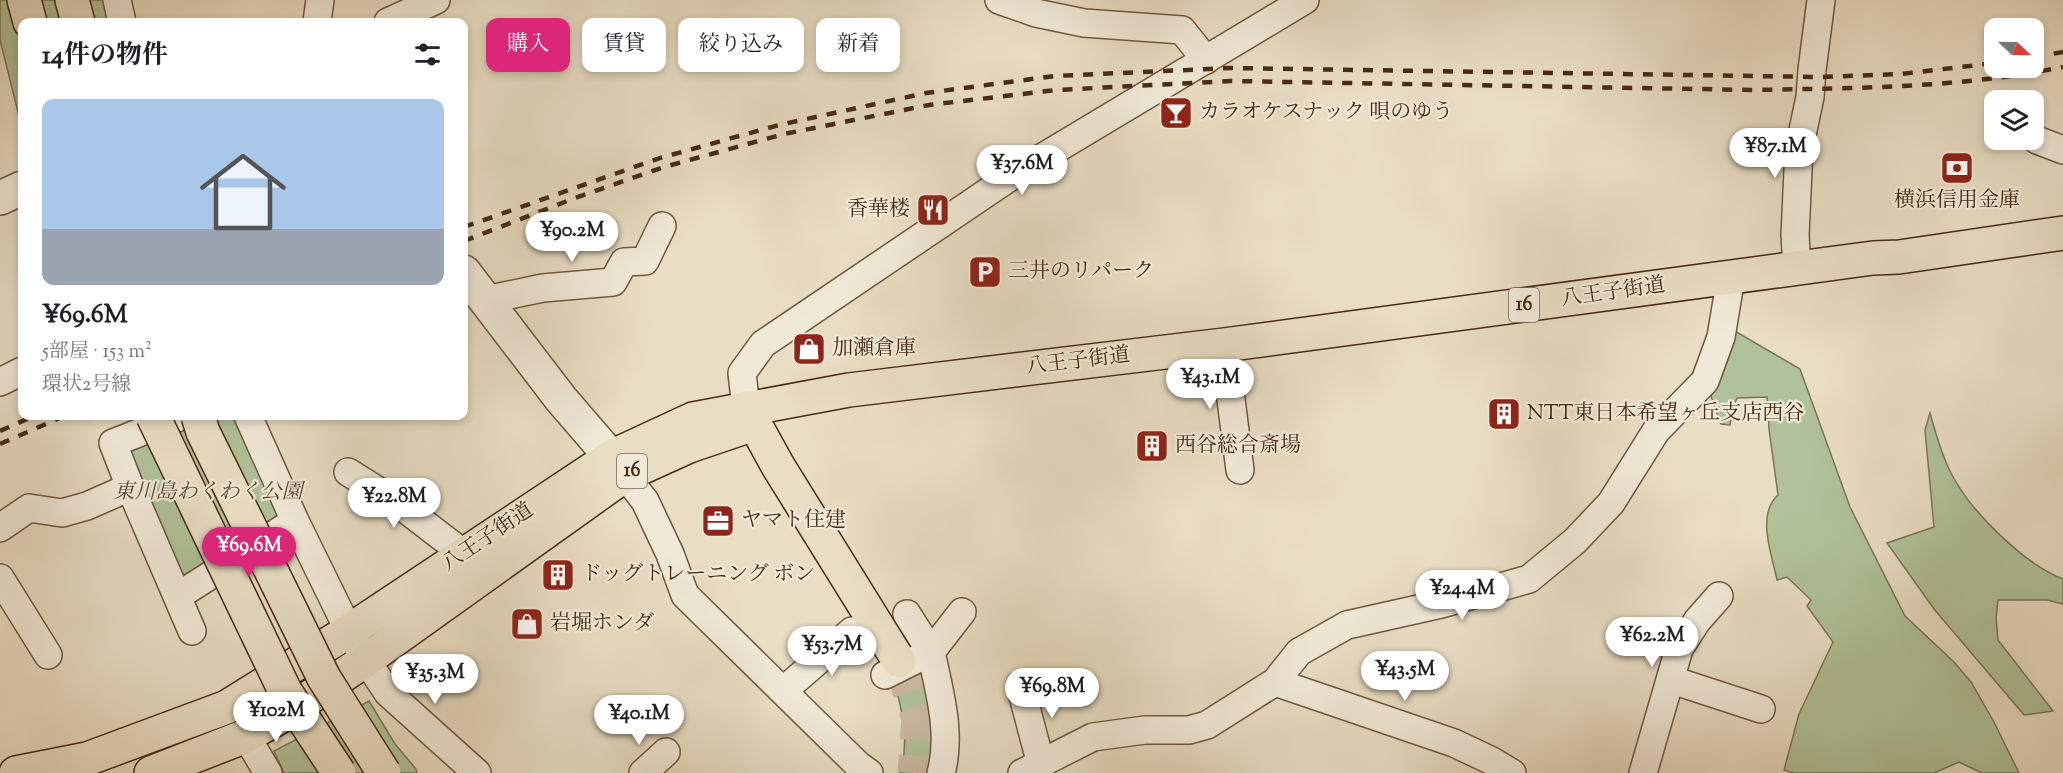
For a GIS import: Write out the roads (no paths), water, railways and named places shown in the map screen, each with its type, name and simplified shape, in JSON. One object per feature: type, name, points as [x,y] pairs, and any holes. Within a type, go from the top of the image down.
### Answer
[{"type":"main road","points":[[24,0],[29,18]]},
{"type":"main road","points":[[72,0],[77,18]]},
{"type":"main road","name":"八王子街道","points":[[16,773],[87,759],[226,707],[349,631],[464,554],[618,466],[693,419],[751,416],[849,390],[1224,345],[1797,268],[1899,257],[2063,233]]},
{"type":"main road","points":[[751,416],[892,668]]},
{"type":"main road","points":[[155,420],[285,691],[339,773]]},
{"type":"main road","points":[[199,420],[203,432],[324,678],[384,773]]},
{"type":"main road","name":"八王子街道","points":[[151,773],[246,736],[366,660],[618,466]]},
{"type":"street","points":[[117,0],[121,18]]},
{"type":"street","points":[[318,18],[320,0]]},
{"type":"street","points":[[397,18],[436,0]]},
{"type":"street","points":[[999,0],[1035,13],[1084,22],[1182,30],[1206,60]]},
{"type":"street","points":[[751,416],[742,373],[763,344],[1013,176],[1305,0]]},
{"type":"street","points":[[1797,268],[1795,235],[1799,148],[1810,97],[1821,0]]},
{"type":"street","points":[[2044,143],[2063,150]]},
{"type":"street","points":[[0,198],[18,190]]},
{"type":"street","points":[[485,300],[543,288],[613,282],[624,262],[645,261],[662,226]]},
{"type":"street","points":[[468,277],[561,399],[645,501],[670,555],[685,595],[783,691],[859,770]]},
{"type":"street","points":[[1020,685],[1031,768],[1094,736],[1145,730],[1190,730],[1207,725],[1275,682],[1299,652],[1347,626],[1441,604],[1529,579],[1575,541],[1611,503],[1656,431],[1705,381],[1721,337],[1731,277]]},
{"type":"street","points":[[1224,345],[1240,470]]},
{"type":"street","points":[[0,382],[18,373]]},
{"type":"street","points":[[171,420],[112,442],[192,631]]},
{"type":"street","points":[[251,420],[295,521],[349,631],[366,660],[388,693],[449,764],[477,773]]},
{"type":"street","points":[[348,472],[399,504],[464,554]]},
{"type":"street","points":[[0,528],[29,508],[62,513],[87,506],[130,487]]},
{"type":"street","points":[[178,596],[295,521]]},
{"type":"street","points":[[0,578],[48,655]]},
{"type":"street","points":[[1643,773],[1672,680],[1679,649],[1697,621],[1719,596]]},
{"type":"street","points":[[892,668],[931,652],[962,612]]},
{"type":"street","points":[[907,614],[931,652],[941,700],[944,734],[941,773]]},
{"type":"street","points":[[783,691],[852,631]]},
{"type":"street","points":[[1672,680],[1761,709]]},
{"type":"street","points":[[1275,682],[1454,743],[1512,773]]},
{"type":"street","points":[[246,736],[268,773]]},
{"type":"street","points":[[643,773],[666,752]]},
{"type":"tunnel","points":[[899,661],[918,718],[914,773]]},
{"type":"railway","points":[[2044,55],[2063,52]]},
{"type":"railway","points":[[468,226],[660,158],[779,125],[926,93],[1055,76],[1230,68],[1820,77],[1901,74],[1984,64]]},
{"type":"railway","points":[[468,239],[664,167],[784,134],[929,105],[1056,90],[1231,81],[1753,90],[1832,89],[1947,83],[2063,67]]},
{"type":"railway","points":[[0,431],[25,420]]},
{"type":"railway","points":[[0,444],[55,420]]},
{"type":"place","name":"カラオケスナック 唄のゆう","points":[[1176,113]]},
{"type":"place","name":"横浜信用金庫","points":[[1957,168]]},
{"type":"place","name":"香華楼","points":[[933,210]]},
{"type":"place","name":"三井のリパーク","points":[[985,272]]},
{"type":"place","name":"加瀬倉庫","points":[[809,349]]},
{"type":"place","name":"NTT東日本希望ヶ丘支店西谷","points":[[1504,414]]},
{"type":"place","name":"西谷総合斎場","points":[[1152,446]]},
{"type":"place","name":"ヤマト住建","points":[[718,521]]},
{"type":"place","name":"ドッグトレーニング ボン","points":[[558,575]]},
{"type":"place","name":"岩堀ホンダ","points":[[527,624]]},
{"type":"park label","name":"東川島わくわく公園","points":[[208,493]]}]
